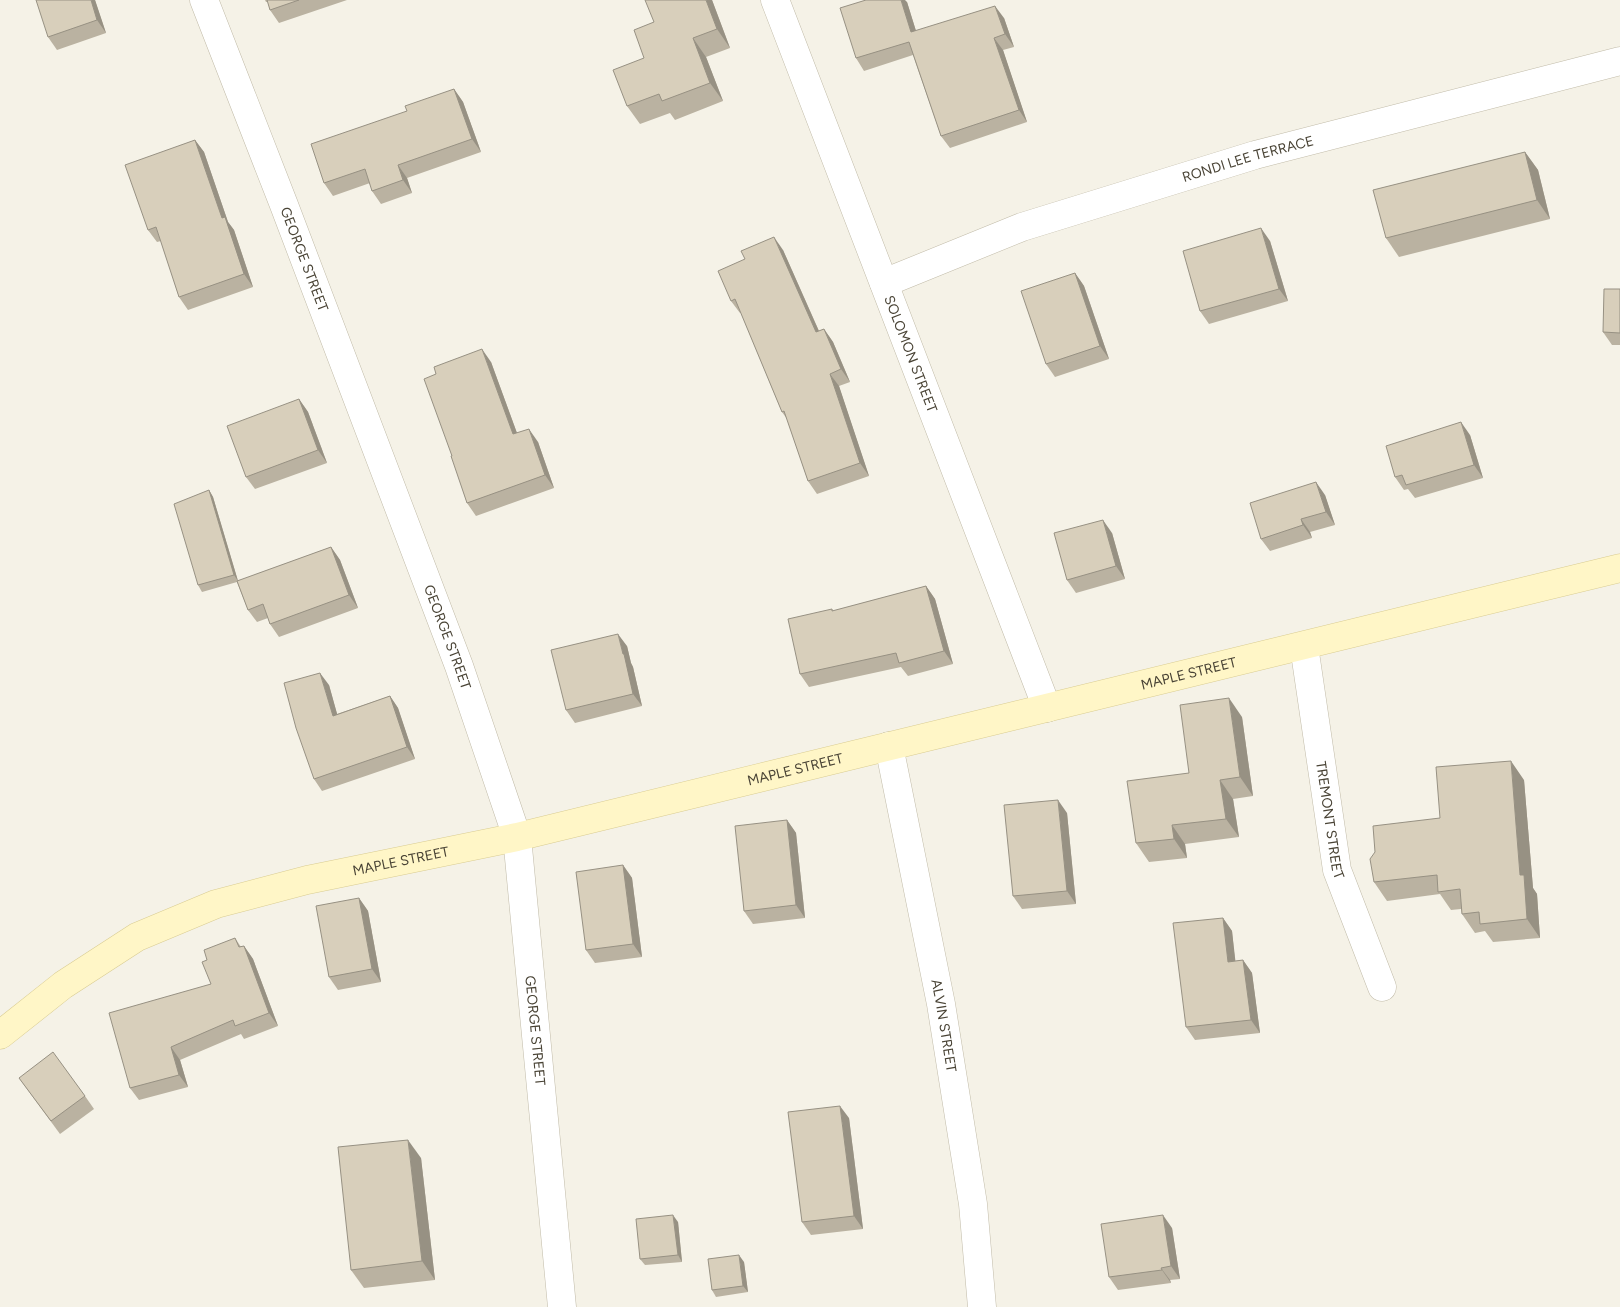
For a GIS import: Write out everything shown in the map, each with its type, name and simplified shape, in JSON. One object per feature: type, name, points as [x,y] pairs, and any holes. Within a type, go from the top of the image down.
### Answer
[{"type":"main road","name":"MAPLE STREET","points":[[0,1035],[62,985],[137,937],[216,904],[307,880],[517,837],[1620,568]]},
{"type":"street","name":"GEORGE STREET","points":[[204,0],[459,666],[517,837],[562,1307]]},
{"type":"street","name":"SOLOMON STREET","points":[[775,0],[1047,708]]},
{"type":"street","name":"RONDI LEE TERRACE","points":[[884,283],[1022,227],[1254,155],[1620,61]]},
{"type":"street","name":"TREMONT STREET","points":[[1304,646],[1337,870],[1382,988]]},
{"type":"street","name":"ALVIN STREET","points":[[888,746],[941,1004],[973,1204],[982,1307]]},
{"type":"building","points":[[36,0],[91,0],[97,20],[48,37]]},
{"type":"building","points":[[267,0],[299,0],[270,10]]},
{"type":"building","points":[[645,0],[706,0],[717,29],[693,38],[710,83],[662,101],[659,94],[627,106],[613,70],[644,58],[634,30],[654,22]]},
{"type":"building","points":[[866,0],[901,0],[911,32],[995,6],[1005,34],[994,38],[1019,110],[941,136],[909,42],[856,58],[840,8]]},
{"type":"building","points":[[454,89],[472,139],[398,165],[403,180],[372,191],[365,169],[324,183],[311,144],[407,111],[405,106]]},
{"type":"building","points":[[195,140],[222,218],[225,217],[244,274],[179,297],[156,227],[148,230],[125,165]]},
{"type":"building","points":[[1525,152],[1537,200],[1386,238],[1373,190]]},
{"type":"building","points":[[1261,228],[1279,289],[1200,311],[1183,251]]},
{"type":"building","points":[[774,237],[816,332],[824,329],[841,369],[830,374],[860,463],[808,481],[784,411],[782,412],[735,299],[731,301],[718,271],[745,259],[741,251]]},
{"type":"building","points":[[1075,273],[1100,346],[1046,364],[1021,291]]},
{"type":"building","points":[[1604,289],[1620,289],[1620,333],[1603,332]]},
{"type":"building","points":[[482,349],[513,434],[529,429],[545,475],[467,503],[424,379],[436,374],[434,367]]},
{"type":"building","points":[[299,399],[318,450],[246,477],[227,426]]},
{"type":"building","points":[[1461,422],[1474,465],[1406,485],[1402,475],[1395,477],[1386,446]]},
{"type":"building","points":[[1316,482],[1326,512],[1301,519],[1303,525],[1261,539],[1250,503]]},
{"type":"building","points":[[209,490],[234,575],[198,585],[174,504]]},
{"type":"building","points":[[1103,520],[1116,566],[1067,580],[1054,533]]},
{"type":"building","points":[[331,547],[349,595],[270,624],[263,604],[248,610],[237,581]]},
{"type":"building","points":[[926,586],[944,651],[899,663],[896,653],[800,674],[788,619],[832,609],[832,611]]},
{"type":"building","points":[[618,634],[633,694],[566,710],[551,650]]},
{"type":"building","points":[[320,673],[333,716],[390,696],[407,747],[314,779],[296,728],[284,683]]},
{"type":"building","points":[[1229,698],[1240,777],[1220,780],[1226,819],[1172,825],[1174,839],[1136,843],[1127,781],[1189,773],[1180,705]]},
{"type":"building","points":[[1511,761],[1520,875],[1524,875],[1527,919],[1480,924],[1479,912],[1462,914],[1460,889],[1438,892],[1437,875],[1374,882],[1370,859],[1375,852],[1373,826],[1440,818],[1436,767]]},
{"type":"building","points":[[1058,800],[1067,891],[1013,896],[1004,805]]},
{"type":"building","points":[[787,820],[796,905],[744,911],[735,826]]},
{"type":"building","points":[[623,865],[633,944],[586,950],[576,872]]},
{"type":"building","points":[[359,898],[372,969],[329,977],[316,906]]},
{"type":"building","points":[[1223,918],[1228,962],[1243,960],[1251,1020],[1186,1027],[1173,923]]},
{"type":"building","points":[[235,938],[239,947],[244,946],[269,1013],[235,1026],[233,1020],[171,1047],[179,1075],[130,1088],[109,1013],[211,984],[202,962],[207,960],[204,950]]},
{"type":"building","points":[[53,1052],[85,1096],[51,1121],[19,1078]]},
{"type":"building","points":[[840,1106],[854,1216],[802,1222],[788,1112]]},
{"type":"building","points":[[408,1140],[422,1261],[351,1270],[338,1147]]},
{"type":"building","points":[[673,1215],[678,1255],[640,1259],[636,1219]]},
{"type":"building","points":[[1163,1215],[1171,1266],[1161,1268],[1162,1270],[1109,1277],[1101,1224]]},
{"type":"building","points":[[739,1255],[743,1286],[712,1290],[708,1259]]}]
